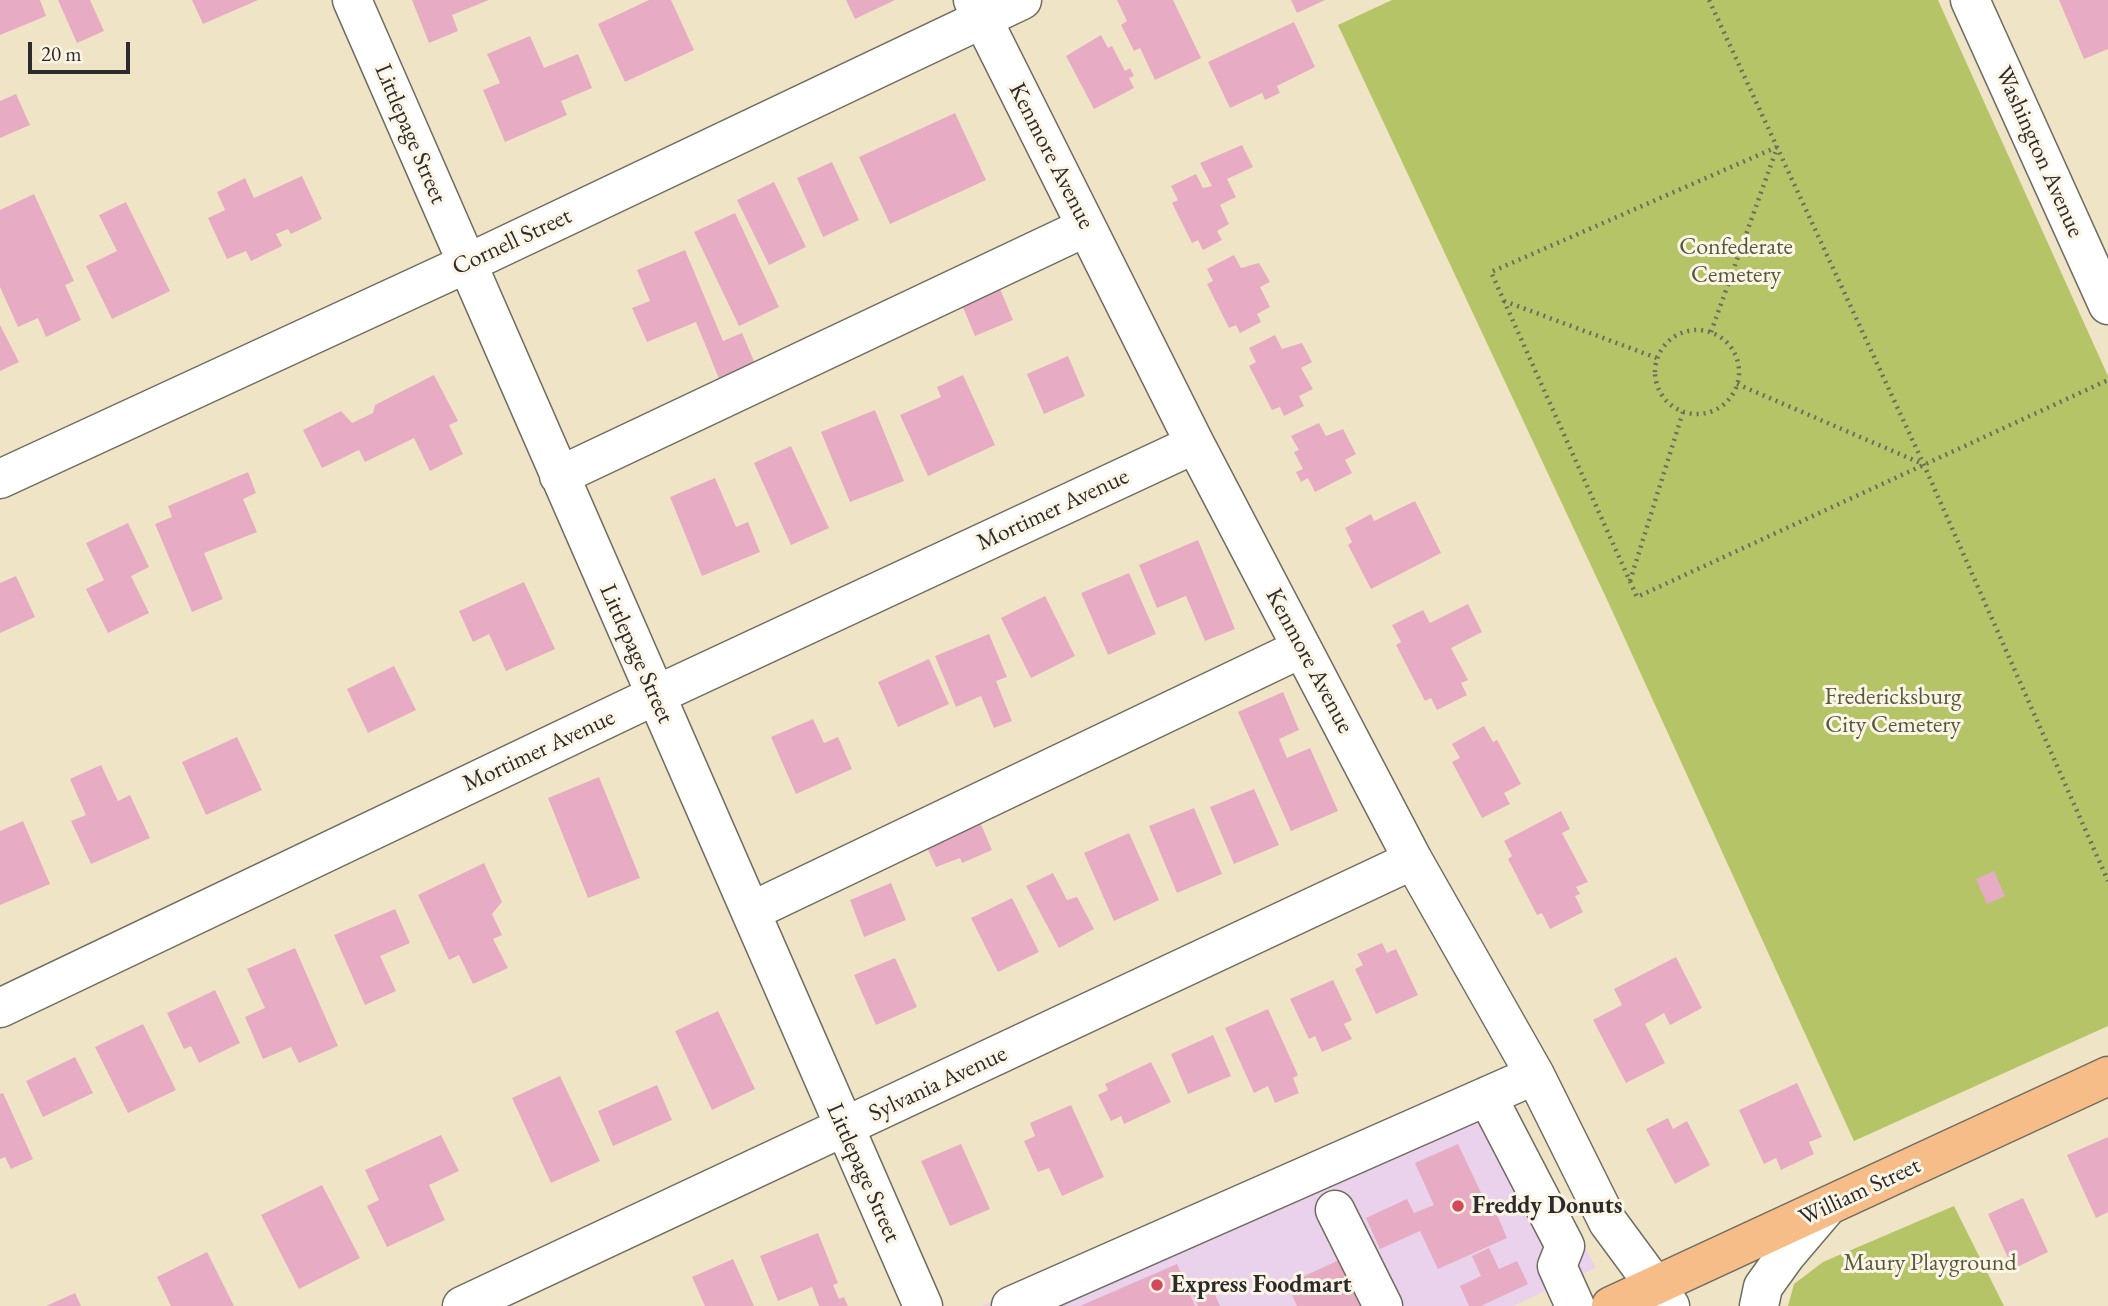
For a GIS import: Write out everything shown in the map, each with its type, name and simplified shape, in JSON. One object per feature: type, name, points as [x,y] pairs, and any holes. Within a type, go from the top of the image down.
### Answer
[{"type":"main road","name":"William Street","points":[[1611,1306],[1663,1297],[1826,1208],[2108,1076]]},
{"type":"street","name":"Littlepage Street","points":[[352,0],[654,696],[752,911],[843,1129],[923,1306]]},
{"type":"street","name":"Cornell Street","points":[[0,479],[465,264],[978,10],[1022,0]]},
{"type":"street","name":"Washington Avenue","points":[[1970,0],[2108,304]]},
{"type":"street","name":"Kenmore Avenue","points":[[978,10],[1195,444],[1413,860],[1535,1075],[1608,1223],[1663,1297]]},
{"type":"street","points":[[559,477],[1086,227]]},
{"type":"street","name":"Mortimer Avenue","points":[[0,1007],[654,696],[1195,444]]},
{"type":"street","points":[[752,911],[1302,648]]},
{"type":"street","name":"Sylvania Avenue","points":[[462,1306],[1413,860]]},
{"type":"street","points":[[1011,1306],[1535,1075]]},
{"type":"street","points":[[1487,1096],[1565,1246],[1557,1266],[1575,1306]]},
{"type":"street","points":[[1759,1306],[1763,1287],[1826,1208]]},
{"type":"street","points":[[1335,1210],[1383,1306]]},
{"type":"path","points":[[1709,0],[1924,465],[2108,881]]},
{"type":"path","points":[[1777,147],[1491,272],[1637,597],[2108,380]]},
{"type":"path","points":[[1711,332],[1777,147]]},
{"type":"path","points":[[1503,301],[1657,358]]},
{"type":"path","points":[[1689,330],[1711,332],[1728,343],[1736,356],[1739,370],[1737,384],[1722,406],[1697,414],[1684,412],[1662,396],[1654,371],[1657,358],[1664,345],[1675,336],[1689,330]]},
{"type":"path","points":[[1737,384],[1924,465]]},
{"type":"path","points":[[1630,581],[1684,412]]},
{"type":"shaded area","points":[[1497,1082],[1596,1268],[1513,1306],[982,1306]]},
{"type":"green space","points":[[1392,0],[1938,0],[2108,376],[2108,1026],[1854,1141],[1609,604],[1338,25]]},
{"type":"green space","name":"Maury Playground","points":[[1954,1206],[2004,1306],[1788,1306],[1794,1284],[1823,1262]]},
{"type":"building","points":[[0,0],[40,0],[46,16],[0,35]]},
{"type":"building","points":[[58,0],[90,0],[104,31],[77,43]]},
{"type":"building","points":[[192,0],[258,0],[203,24]]},
{"type":"building","points":[[412,0],[489,0],[452,15],[458,31],[429,43]]},
{"type":"building","points":[[649,0],[671,0],[694,50],[625,82],[598,24]]},
{"type":"building","points":[[846,0],[895,0],[855,19]]},
{"type":"building","points":[[1117,0],[1173,0],[1201,58],[1155,80],[1140,48],[1134,51],[1121,25],[1127,21]]},
{"type":"building","points":[[1291,0],[1325,0],[1297,13]]},
{"type":"building","points":[[2059,0],[2108,0],[2108,49],[2084,59]]},
{"type":"building","points":[[1294,22],[1315,67],[1277,86],[1280,93],[1265,100],[1262,93],[1230,108],[1208,62]]},
{"type":"building","points":[[1101,35],[1108,48],[1112,46],[1125,71],[1130,68],[1134,76],[1129,78],[1134,88],[1094,109],[1066,56]]},
{"type":"building","points":[[530,36],[544,68],[578,54],[592,88],[561,101],[567,115],[505,142],[483,90],[500,83],[487,54]]},
{"type":"building","points":[[16,94],[30,125],[0,138],[0,101]]},
{"type":"building","points":[[955,113],[986,180],[890,224],[859,157]]},
{"type":"building","points":[[1242,145],[1253,167],[1227,179],[1236,197],[1220,205],[1229,224],[1217,231],[1222,240],[1203,250],[1198,240],[1192,243],[1172,203],[1178,200],[1171,186],[1196,174],[1203,188],[1212,186],[1200,163]]},
{"type":"building","points":[[832,162],[859,220],[823,237],[797,178]]},
{"type":"building","points":[[302,176],[322,219],[291,234],[288,229],[276,234],[282,246],[251,261],[246,251],[227,259],[208,218],[225,210],[217,192],[245,178],[254,198]]},
{"type":"building","points":[[774,182],[806,247],[769,265],[737,200]]},
{"type":"building","points":[[34,194],[74,281],[65,285],[81,320],[46,337],[38,318],[18,327],[0,287],[0,210]]},
{"type":"building","points":[[126,202],[170,291],[112,319],[86,266],[117,251],[99,215]]},
{"type":"building","points":[[735,213],[779,307],[739,326],[694,232]]},
{"type":"building","points":[[685,250],[723,341],[742,333],[756,366],[720,381],[696,322],[647,342],[632,308],[650,301],[637,270]]},
{"type":"building","points":[[1234,255],[1241,268],[1259,263],[1270,282],[1260,287],[1270,307],[1257,314],[1261,322],[1240,333],[1236,325],[1229,328],[1207,284],[1213,281],[1207,269]]},
{"type":"building","points":[[1000,289],[1013,320],[975,336],[962,305]]},
{"type":"building","points":[[0,325],[19,362],[0,371]]},
{"type":"building","points":[[1275,335],[1282,349],[1302,343],[1312,362],[1301,368],[1313,389],[1299,396],[1304,406],[1284,416],[1280,407],[1272,410],[1249,366],[1256,362],[1249,348]]},
{"type":"building","points":[[1068,356],[1085,396],[1044,414],[1027,374]]},
{"type":"building","points":[[434,375],[458,421],[449,425],[463,454],[430,471],[414,438],[365,462],[359,450],[322,468],[303,430],[341,411],[352,423],[373,413],[375,405]]},
{"type":"building","points":[[963,375],[995,445],[928,476],[900,415],[941,397],[937,387]]},
{"type":"building","points":[[875,410],[904,481],[850,502],[821,432]]},
{"type":"building","points":[[1319,423],[1326,436],[1343,429],[1356,454],[1345,460],[1352,473],[1315,492],[1308,478],[1301,482],[1296,472],[1303,469],[1294,452],[1299,450],[1291,436]]},
{"type":"building","points":[[791,446],[829,528],[791,545],[754,463]]},
{"type":"building","points":[[248,472],[256,493],[243,499],[257,532],[204,553],[223,599],[192,612],[155,524],[172,517],[168,506]]},
{"type":"building","points":[[715,478],[736,527],[748,522],[760,552],[702,576],[670,497]]},
{"type":"building","points":[[1415,501],[1441,553],[1371,589],[1348,545],[1352,542],[1345,528],[1371,514],[1374,521]]},
{"type":"building","points":[[128,523],[149,567],[131,576],[149,613],[108,633],[86,589],[104,580],[86,543]]},
{"type":"building","points":[[1198,540],[1235,629],[1205,641],[1186,596],[1157,608],[1139,565]]},
{"type":"building","points":[[1129,573],[1156,634],[1108,655],[1081,593]]},
{"type":"building","points":[[16,576],[35,617],[0,633],[0,583]]},
{"type":"building","points":[[524,582],[555,649],[506,671],[489,634],[473,642],[459,611]]},
{"type":"building","points":[[1045,596],[1075,656],[1031,678],[1001,618]]},
{"type":"building","points":[[1468,604],[1482,632],[1451,648],[1468,680],[1461,683],[1467,695],[1437,710],[1431,698],[1425,701],[1396,645],[1401,642],[1392,625],[1423,610],[1430,623]]},
{"type":"building","points":[[989,634],[1007,677],[996,681],[1012,721],[994,728],[981,696],[956,707],[935,656]]},
{"type":"building","points":[[929,659],[949,704],[898,727],[878,682]]},
{"type":"building","points":[[394,666],[416,710],[368,733],[347,689]]},
{"type":"building","points":[[1283,692],[1299,730],[1279,739],[1287,758],[1310,748],[1338,811],[1291,831],[1238,712]]},
{"type":"building","points":[[813,719],[824,743],[838,737],[852,769],[796,794],[771,737]]},
{"type":"building","points":[[1484,726],[1493,742],[1497,740],[1521,784],[1504,793],[1510,804],[1482,818],[1452,762],[1460,758],[1452,744]]},
{"type":"building","points":[[237,737],[262,790],[206,815],[182,762]]},
{"type":"building","points":[[101,765],[118,801],[130,795],[150,838],[91,864],[71,821],[86,815],[70,779]]},
{"type":"building","points":[[599,777],[640,878],[588,898],[548,798]]},
{"type":"building","points":[[1254,789],[1279,845],[1234,864],[1210,807]]},
{"type":"building","points":[[1194,808],[1222,874],[1177,893],[1149,826]]},
{"type":"building","points":[[1561,811],[1570,829],[1562,833],[1588,882],[1576,887],[1580,894],[1575,896],[1583,912],[1550,929],[1542,913],[1537,915],[1508,859],[1512,856],[1504,841]]},
{"type":"building","points":[[977,815],[992,850],[962,863],[960,858],[936,867],[923,839]]},
{"type":"building","points":[[23,821],[50,884],[0,905],[0,831]]},
{"type":"building","points":[[1129,833],[1159,900],[1114,921],[1084,853]]},
{"type":"building","points":[[484,863],[502,902],[492,914],[502,935],[493,939],[508,968],[473,984],[459,955],[449,960],[418,895]]},
{"type":"building","points":[[1994,871],[2005,896],[1987,904],[1976,879]]},
{"type":"building","points":[[1053,873],[1067,900],[1077,897],[1094,929],[1059,948],[1026,886]]},
{"type":"building","points":[[891,883],[906,920],[864,937],[850,900]]},
{"type":"building","points":[[1012,898],[1039,952],[998,972],[971,918]]},
{"type":"building","points":[[395,909],[410,943],[380,956],[396,991],[365,1005],[334,935]]},
{"type":"building","points":[[1382,943],[1387,953],[1396,949],[1418,995],[1376,1014],[1355,969],[1363,965],[1357,954]]},
{"type":"building","points":[[295,948],[338,1046],[299,1063],[291,1047],[263,1059],[245,1017],[265,1008],[247,969]]},
{"type":"building","points":[[1676,957],[1702,1008],[1670,1025],[1664,1013],[1645,1024],[1665,1063],[1626,1083],[1593,1020],[1622,1005],[1614,989]]},
{"type":"building","points":[[895,958],[917,1007],[876,1025],[854,975]]},
{"type":"building","points":[[1333,980],[1352,1020],[1344,1024],[1352,1039],[1322,1052],[1315,1036],[1309,1039],[1290,999]]},
{"type":"building","points":[[215,990],[240,1043],[199,1063],[191,1046],[184,1049],[167,1013]]},
{"type":"building","points":[[1268,1009],[1298,1075],[1293,1078],[1299,1093],[1275,1103],[1268,1086],[1254,1093],[1225,1028]]},
{"type":"building","points":[[718,1011],[755,1089],[712,1110],[675,1031]]},
{"type":"building","points":[[143,1024],[176,1090],[128,1113],[95,1047]]},
{"type":"building","points":[[1213,1035],[1231,1076],[1188,1094],[1171,1054]]},
{"type":"building","points":[[75,1057],[93,1093],[43,1117],[26,1081]]},
{"type":"building","points":[[1151,1062],[1171,1102],[1124,1124],[1121,1116],[1111,1121],[1098,1095],[1108,1090],[1105,1084]]},
{"type":"building","points":[[560,1076],[600,1161],[551,1183],[512,1098]]},
{"type":"building","points":[[1797,1083],[1822,1137],[1809,1142],[1814,1154],[1781,1170],[1776,1158],[1764,1164],[1739,1110]]},
{"type":"building","points":[[657,1085],[672,1120],[613,1146],[598,1111]]},
{"type":"building","points":[[3,1093],[33,1159],[11,1169],[5,1157],[0,1159],[0,1094]]},
{"type":"building","points":[[1071,1105],[1104,1177],[1062,1196],[1049,1168],[1038,1172],[1024,1141],[1035,1136],[1030,1123]]},
{"type":"building","points":[[1668,1118],[1673,1129],[1687,1121],[1710,1165],[1675,1184],[1646,1129]]},
{"type":"building","points":[[441,1135],[459,1171],[429,1185],[445,1220],[387,1247],[367,1206],[379,1200],[365,1170]]},
{"type":"building","points":[[2108,1137],[2108,1212],[2096,1218],[2067,1155]]},
{"type":"building","points":[[961,1144],[990,1209],[950,1226],[921,1161]]},
{"type":"building","name":"Freddy Donuts","points":[[1458,1144],[1489,1210],[1494,1208],[1507,1238],[1438,1269],[1420,1231],[1380,1249],[1366,1218],[1407,1199],[1414,1213],[1434,1205],[1415,1163]]},
{"type":"building","points":[[322,1185],[360,1258],[299,1289],[261,1215]]},
{"type":"building","points":[[2023,1198],[2048,1252],[2013,1269],[1988,1214]]},
{"type":"building","points":[[818,1233],[838,1283],[833,1285],[839,1299],[844,1297],[848,1306],[819,1306],[812,1287],[778,1301],[760,1256]]},
{"type":"building","points":[[1489,1248],[1499,1269],[1517,1261],[1528,1284],[1481,1306],[1469,1306],[1460,1286],[1481,1276],[1472,1256]]},
{"type":"building","points":[[207,1252],[234,1306],[171,1306],[157,1277]]},
{"type":"building","points":[[733,1259],[754,1306],[705,1306],[692,1277]]},
{"type":"building","points":[[1339,1260],[1360,1306],[1297,1306],[1287,1284]]},
{"type":"building","name":"Express Foodmart","points":[[1177,1264],[1195,1306],[1080,1306]]},
{"type":"building","points":[[1209,1281],[1220,1306],[1198,1306],[1190,1289]]},
{"type":"building","points":[[75,1293],[81,1306],[46,1306]]},
{"type":"place","name":"Freddy Donuts","points":[[1458,1206]]},
{"type":"place","name":"Express Foodmart","points":[[1157,1285]]},
{"type":"park label","name":"Confederate Cemetery","points":[[1736,261]]},
{"type":"park label","name":"Fredericksburg City Cemetery","points":[[1893,711]]}]
